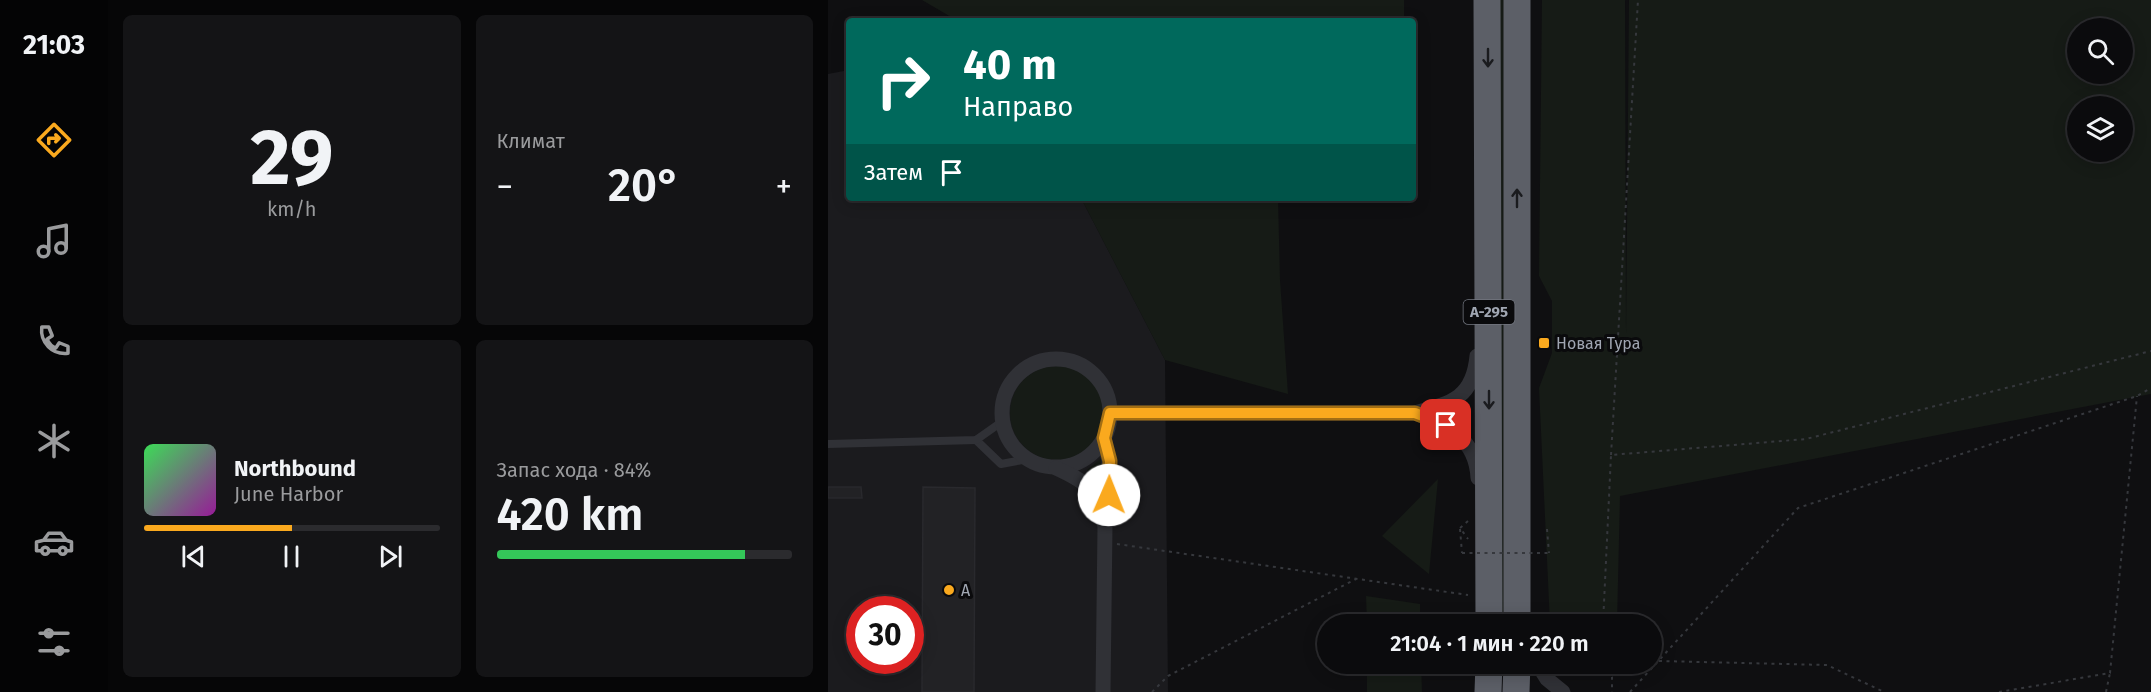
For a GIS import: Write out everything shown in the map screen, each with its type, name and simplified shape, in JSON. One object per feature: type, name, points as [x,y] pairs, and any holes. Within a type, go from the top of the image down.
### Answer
[{"type":"highway","name":"А-295","points":[[1486,614],[1479,591],[1490,244],[1487,0]]},
{"type":"highway","name":"А-295","points":[[1517,0],[1517,614]]},
{"type":"highway","points":[[1488,692],[1489,674]]},
{"type":"highway","points":[[1516,674],[1516,692]]},
{"type":"street","points":[[1110,413],[1415,413],[1448,404],[1459,398],[1475,374],[1479,270],[1490,244]]},
{"type":"street","name":"А-295","points":[[1517,256],[1525,298],[1528,342],[1527,614]]},
{"type":"street","points":[[1103,692],[1105,526],[1110,461],[1104,438],[1110,413],[1108,398],[1097,378],[1077,363],[1052,359],[1028,367],[1014,380],[1005,396],[1003,421],[1012,444],[1028,459],[1055,467],[1085,482],[1094,495],[1105,526]]},
{"type":"street","points":[[1415,413],[1457,432],[1469,445],[1475,458],[1478,474],[1479,591]]},
{"type":"street","points":[[1055,467],[1084,460],[1104,438]]},
{"type":"street","points":[[1526,692],[1527,674]]},
{"type":"street","points":[[1544,674],[1563,692]]},
{"type":"lane","points":[[828,444],[976,440],[1003,421]]},
{"type":"lane","points":[[976,440],[1001,464],[1028,459]]},
{"type":"path","points":[[1603,614],[1638,0]]},
{"type":"path","points":[[1611,455],[1806,438],[2151,351]]},
{"type":"path","points":[[1662,657],[1798,508],[2137,396],[2151,388]]},
{"type":"path","points":[[2106,692],[2110,673],[2137,396]]},
{"type":"path","points":[[1460,528],[1468,521],[1468,512]]},
{"type":"path","points":[[1460,528],[1468,540]]},
{"type":"path","points":[[1460,528],[1462,553],[1550,553],[1547,529]]},
{"type":"path","points":[[1105,542],[1471,595],[1479,591]]},
{"type":"path","points":[[1468,550],[1468,559]]},
{"type":"path","points":[[1154,691],[1167,676],[1356,579]]},
{"type":"path","points":[[1662,661],[1827,665],[1884,692]]},
{"type":"path","points":[[2000,692],[2110,673]]},
{"type":"path","points":[[1611,674],[1612,692]]},
{"type":"path","points":[[1630,692],[1646,674]]},
{"type":"shaded area","points":[[922,0],[1404,0],[1404,18],[953,18]]},
{"type":"shaded area","points":[[1500,0],[1507,0],[1509,614],[1501,614]]},
{"type":"shaded area","points":[[1542,0],[1625,0],[1626,337],[1629,0],[2151,0],[2151,394],[1620,496],[1617,614],[1550,614],[1539,388],[1552,353],[1552,301],[1539,276]]},
{"type":"shaded area","points":[[846,71],[846,201],[1083,201],[1165,360],[1168,692],[828,692],[828,74]]},
{"type":"shaded area","points":[[1083,201],[1278,201],[1280,280],[1288,394],[1165,360]]},
{"type":"shaded area","points":[[1057,366],[1075,370],[1090,380],[1100,395],[1104,413],[1100,431],[1090,446],[1075,456],[1057,460],[1039,456],[1024,446],[1014,431],[1010,413],[1014,395],[1024,380],[1039,370]]},
{"type":"shaded area","points":[[1105,455],[1101,486],[1087,470]]},
{"type":"shaded area","points":[[1438,479],[1429,574],[1382,536]]},
{"type":"shaded area","points":[[1366,596],[1420,604],[1420,614],[1367,614]]},
{"type":"shaded area","points":[[1367,674],[1421,674],[1422,692],[1367,692]]},
{"type":"building","points":[[828,487],[861,487],[862,498],[828,498]]},
{"type":"building","name":"А","points":[[923,487],[975,488],[974,692],[922,692],[922,674],[924,674]]},
{"type":"place","name":"Новая Тура","points":[[1544,343]]},
{"type":"place","name":"А","points":[[949,590]]},
{"type":"route","points":[[1109,495],[1110,461],[1104,438],[1110,413],[1415,413],[1446,425]]}]
